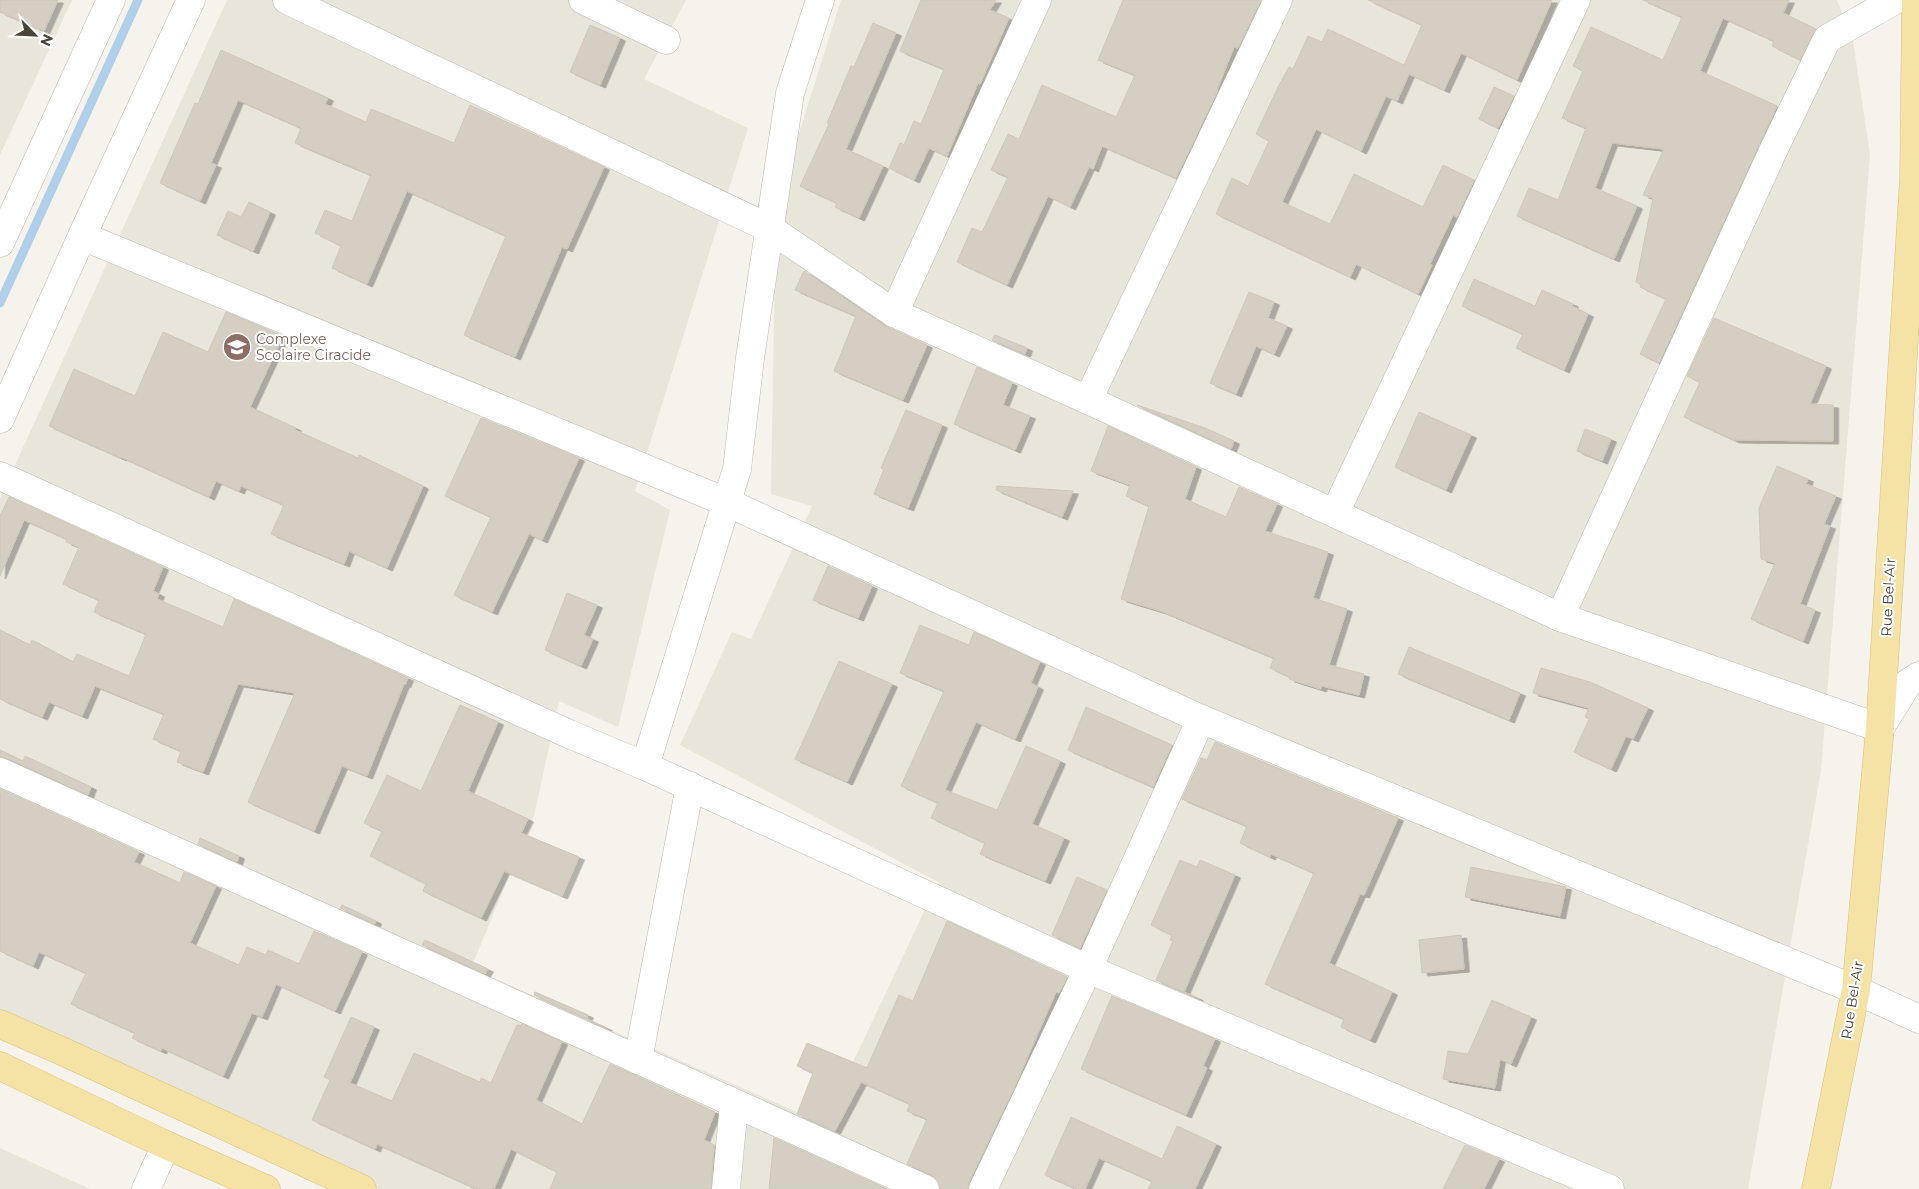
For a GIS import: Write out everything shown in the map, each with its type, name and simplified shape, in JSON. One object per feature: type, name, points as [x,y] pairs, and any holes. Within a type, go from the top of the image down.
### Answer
[{"type":"main road","name":"Rue Bel-Air","points":[[1816,1189],[1856,990],[1880,728],[1914,177],[1916,0]]},
{"type":"main road","points":[[0,1024],[362,1189]]},
{"type":"main road","points":[[0,1066],[166,1145],[266,1189]]},
{"type":"street","points":[[0,244],[111,0]]},
{"type":"street","points":[[0,419],[191,0]]},
{"type":"street","points":[[287,0],[769,228],[894,313],[1088,400],[1560,618],[1880,728],[1908,683],[1919,676]]},
{"type":"street","points":[[583,0],[666,40]]},
{"type":"street","points":[[645,766],[737,469],[750,358],[790,93],[820,0]]},
{"type":"street","points":[[894,313],[1036,0]]},
{"type":"street","points":[[1088,400],[1278,0]]},
{"type":"street","points":[[1334,513],[1576,0]]},
{"type":"street","points":[[1560,618],[1827,39],[1895,0]]},
{"type":"street","points":[[82,236],[726,502],[1201,719],[1856,990],[1919,1019]]},
{"type":"street","points":[[0,476],[569,734],[690,786],[1088,969],[1610,1189]]},
{"type":"street","points":[[983,1189],[1088,969],[1201,719]]},
{"type":"street","points":[[0,772],[925,1189]]},
{"type":"street","points":[[638,1060],[690,786]]},
{"type":"street","points":[[726,1189],[734,1104]]},
{"type":"street","points":[[146,1189],[166,1145]]},
{"type":"shaded area","points":[[0,0],[72,0],[0,155]]},
{"type":"shaded area","points":[[227,0],[686,0],[644,79],[748,128],[635,491],[670,510],[618,727],[559,701],[534,816],[471,968],[824,1124],[938,882],[680,745],[732,632],[751,639],[812,506],[771,494],[776,206],[841,0],[1837,0],[1853,41],[1870,155],[1821,770],[1748,1189],[379,1189],[0,1014],[0,498]]},
{"type":"shaded area","points":[[0,1148],[90,1189],[0,1189]]},
{"type":"building","points":[[0,0],[58,0],[44,31],[0,12]]},
{"type":"building","points":[[921,0],[996,0],[990,10],[1009,18],[980,84],[978,83],[947,156],[929,148],[914,180],[889,168],[900,143],[904,145],[914,121],[921,124],[944,69],[900,51]]},
{"type":"building","points":[[1123,0],[1261,0],[1238,48],[1234,47],[1218,90],[1176,178],[1102,146],[1093,169],[1089,167],[1070,207],[1048,196],[1007,285],[957,262],[972,228],[982,232],[1008,177],[991,170],[1008,134],[1019,139],[1042,85],[1116,117],[1135,75],[1098,60]]},
{"type":"building","points":[[1368,0],[1552,0],[1517,80],[1461,53],[1444,90],[1409,74],[1397,101],[1386,96],[1361,151],[1316,129],[1282,202],[1330,224],[1354,174],[1423,207],[1443,165],[1474,180],[1457,217],[1453,215],[1418,294],[1356,264],[1350,277],[1216,214],[1232,178],[1248,186],[1269,141],[1256,134],[1279,85],[1289,67],[1293,69],[1308,36],[1322,42],[1328,29],[1404,65],[1422,25]]},
{"type":"building","points":[[1643,0],[1789,0],[1783,13],[1816,29],[1800,60],[1772,46],[1774,41],[1723,18],[1700,71],[1777,106],[1659,363],[1640,354],[1666,299],[1640,287],[1641,285],[1636,282],[1653,198],[1643,195],[1664,149],[1612,143],[1595,188],[1637,206],[1614,259],[1517,216],[1529,188],[1558,200],[1586,128],[1562,118],[1583,71],[1573,66],[1591,27],[1663,60],[1682,17]]},
{"type":"building","points":[[873,23],[896,33],[846,149],[883,166],[859,218],[835,207],[837,203],[800,186],[829,124],[827,123],[851,66],[854,67]]},
{"type":"building","points":[[590,25],[620,38],[600,85],[570,72]]},
{"type":"building","points":[[221,50],[328,98],[325,104],[366,122],[371,109],[454,143],[470,105],[604,167],[567,249],[562,247],[515,357],[464,335],[506,236],[407,191],[367,284],[332,268],[341,246],[315,233],[325,210],[352,221],[371,175],[295,143],[301,128],[238,100],[211,163],[216,165],[200,201],[160,183],[195,103],[198,104]]},
{"type":"building","points":[[1494,87],[1514,96],[1498,128],[1479,119]]},
{"type":"building","points":[[249,202],[270,212],[253,251],[217,235],[228,211],[241,217]]},
{"type":"building","points":[[804,271],[885,326],[927,345],[903,400],[834,371],[856,316],[795,290]]},
{"type":"building","points":[[1474,279],[1535,306],[1542,290],[1573,304],[1572,306],[1588,314],[1564,370],[1516,348],[1523,334],[1462,306]]},
{"type":"building","points":[[1249,292],[1274,302],[1268,318],[1287,326],[1274,354],[1256,346],[1236,394],[1210,383]]},
{"type":"building","points":[[226,312],[283,336],[250,407],[296,428],[295,430],[358,458],[359,455],[423,486],[387,568],[349,551],[344,564],[271,534],[284,505],[241,486],[239,491],[216,481],[209,497],[49,426],[74,369],[135,396],[163,332],[208,352]]},
{"type":"building","points":[[1714,318],[1826,366],[1810,404],[1833,405],[1833,441],[1734,440],[1684,417],[1700,382],[1687,376]]},
{"type":"building","points":[[995,335],[1027,348],[1025,354],[992,340]]},
{"type":"building","points":[[977,367],[1012,383],[1003,405],[1030,416],[1015,450],[954,424]]},
{"type":"building","points":[[1137,405],[1205,428],[1234,441],[1231,449]]},
{"type":"building","points":[[906,410],[942,425],[908,508],[874,494],[884,469],[881,468]]},
{"type":"building","points":[[1419,412],[1471,435],[1446,490],[1395,467]]},
{"type":"building","points":[[481,418],[579,458],[542,540],[529,534],[492,612],[454,595],[491,517],[445,496]]},
{"type":"building","points":[[1108,426],[1196,467],[1185,499],[1226,517],[1239,487],[1277,504],[1265,531],[1328,552],[1313,598],[1347,609],[1329,665],[1364,674],[1359,695],[1322,686],[1321,689],[1289,679],[1290,677],[1270,668],[1274,658],[1161,611],[1121,599],[1149,506],[1126,496],[1130,485],[1091,471]]},
{"type":"building","points":[[1585,429],[1611,439],[1602,461],[1577,451]]},
{"type":"building","points":[[1777,466],[1808,479],[1806,484],[1836,496],[1824,524],[1830,526],[1800,604],[1815,610],[1803,641],[1751,619],[1775,563],[1761,559],[1759,508]]},
{"type":"building","points":[[997,486],[1073,491],[1062,517],[996,490]]},
{"type":"building","points":[[9,497],[163,567],[153,591],[159,594],[157,599],[223,627],[234,599],[408,678],[367,776],[342,766],[314,831],[248,802],[295,693],[238,684],[203,772],[177,762],[181,751],[153,739],[164,714],[95,686],[82,716],[49,702],[42,717],[0,699],[0,630],[30,645],[32,640],[73,662],[77,654],[129,676],[146,634],[94,612],[99,600],[63,584],[79,547],[66,542],[67,539],[24,520],[0,576],[0,516]]},
{"type":"building","points":[[828,566],[872,586],[858,618],[813,600]]},
{"type":"building","points":[[567,593],[597,605],[584,635],[593,639],[581,666],[545,650]]},
{"type":"building","points":[[920,625],[969,645],[974,632],[1040,662],[1031,683],[1038,687],[1015,739],[976,722],[945,790],[997,810],[1026,746],[1060,761],[1032,824],[1064,838],[1045,881],[980,854],[985,843],[931,818],[938,803],[901,786],[944,691],[900,673]]},
{"type":"building","points":[[1409,647],[1520,693],[1509,720],[1398,674]]},
{"type":"building","points":[[839,661],[892,684],[847,782],[795,759]]},
{"type":"building","points":[[1541,668],[1590,682],[1648,708],[1633,739],[1626,736],[1611,769],[1574,752],[1589,719],[1585,717],[1589,708],[1533,693]]},
{"type":"building","points":[[460,705],[498,722],[468,791],[528,819],[521,833],[579,857],[562,896],[504,871],[481,918],[423,891],[426,884],[370,856],[382,831],[364,823],[387,775],[421,791]]},
{"type":"building","points":[[1086,707],[1172,745],[1153,787],[1068,750]]},
{"type":"building","points":[[1215,742],[1398,818],[1364,895],[1360,894],[1329,963],[1392,992],[1370,1040],[1341,1027],[1344,1019],[1265,984],[1314,873],[1271,854],[1270,857],[1240,843],[1247,826],[1182,799],[1201,758],[1207,760]]},
{"type":"building","points":[[0,750],[23,761],[25,756],[91,787],[88,795],[0,757]]},
{"type":"building","points":[[0,789],[139,852],[134,862],[180,883],[184,872],[216,886],[190,943],[239,965],[247,947],[266,955],[268,950],[299,964],[314,931],[362,952],[335,1011],[276,984],[262,1017],[252,1013],[223,1076],[162,1048],[161,1051],[132,1038],[135,1033],[71,1004],[86,973],[39,952],[33,966],[0,951]]},
{"type":"building","points":[[200,838],[239,856],[237,862],[198,844]]},
{"type":"building","points":[[1180,860],[1197,867],[1200,860],[1235,875],[1184,992],[1156,980],[1173,941],[1170,940],[1172,935],[1151,925]]},
{"type":"building","points":[[1471,867],[1566,887],[1560,916],[1465,897]]},
{"type":"building","points":[[1077,877],[1107,890],[1080,948],[1052,935]]},
{"type":"building","points":[[342,905],[376,921],[375,924],[340,908]]},
{"type":"building","points":[[947,921],[1067,977],[1059,993],[1056,992],[1015,1086],[969,1182],[968,1189],[940,1189],[938,1180],[932,1175],[907,1164],[927,1119],[907,1111],[910,1104],[861,1082],[835,1131],[797,1114],[813,1073],[797,1066],[807,1043],[867,1068],[899,995],[913,1001]]},
{"type":"building","points":[[1461,935],[1464,969],[1422,973],[1419,940]]},
{"type":"building","points":[[425,940],[488,969],[485,974],[422,945]]},
{"type":"building","points":[[535,992],[588,1015],[586,1019],[534,995]]},
{"type":"building","points":[[1112,996],[1215,1039],[1203,1066],[1207,1068],[1186,1115],[1081,1069]]},
{"type":"building","points":[[1492,1000],[1531,1017],[1511,1064],[1500,1059],[1495,1088],[1443,1079],[1448,1051],[1468,1054]]},
{"type":"building","points":[[351,1017],[374,1027],[350,1083],[392,1101],[414,1053],[480,1082],[481,1078],[491,1083],[517,1025],[521,1026],[522,1024],[562,1042],[536,1100],[582,1124],[610,1064],[715,1112],[704,1140],[714,1145],[711,1189],[550,1189],[557,1172],[511,1149],[494,1189],[477,1189],[377,1144],[375,1149],[312,1120],[330,1080],[324,1077]]},
{"type":"building","points":[[1071,1117],[1162,1159],[1177,1126],[1216,1144],[1195,1189],[1148,1189],[1152,1181],[1099,1158],[1085,1189],[1077,1189],[1045,1175]]},
{"type":"building","points":[[774,1138],[887,1189],[769,1189]]},
{"type":"building","points":[[1465,1145],[1499,1159],[1484,1189],[1443,1189]]},
{"type":"waterway","points":[[0,303],[138,0]]},
{"type":"place","name":"Complexe Scolaire Ciracide","points":[[237,347]]}]
